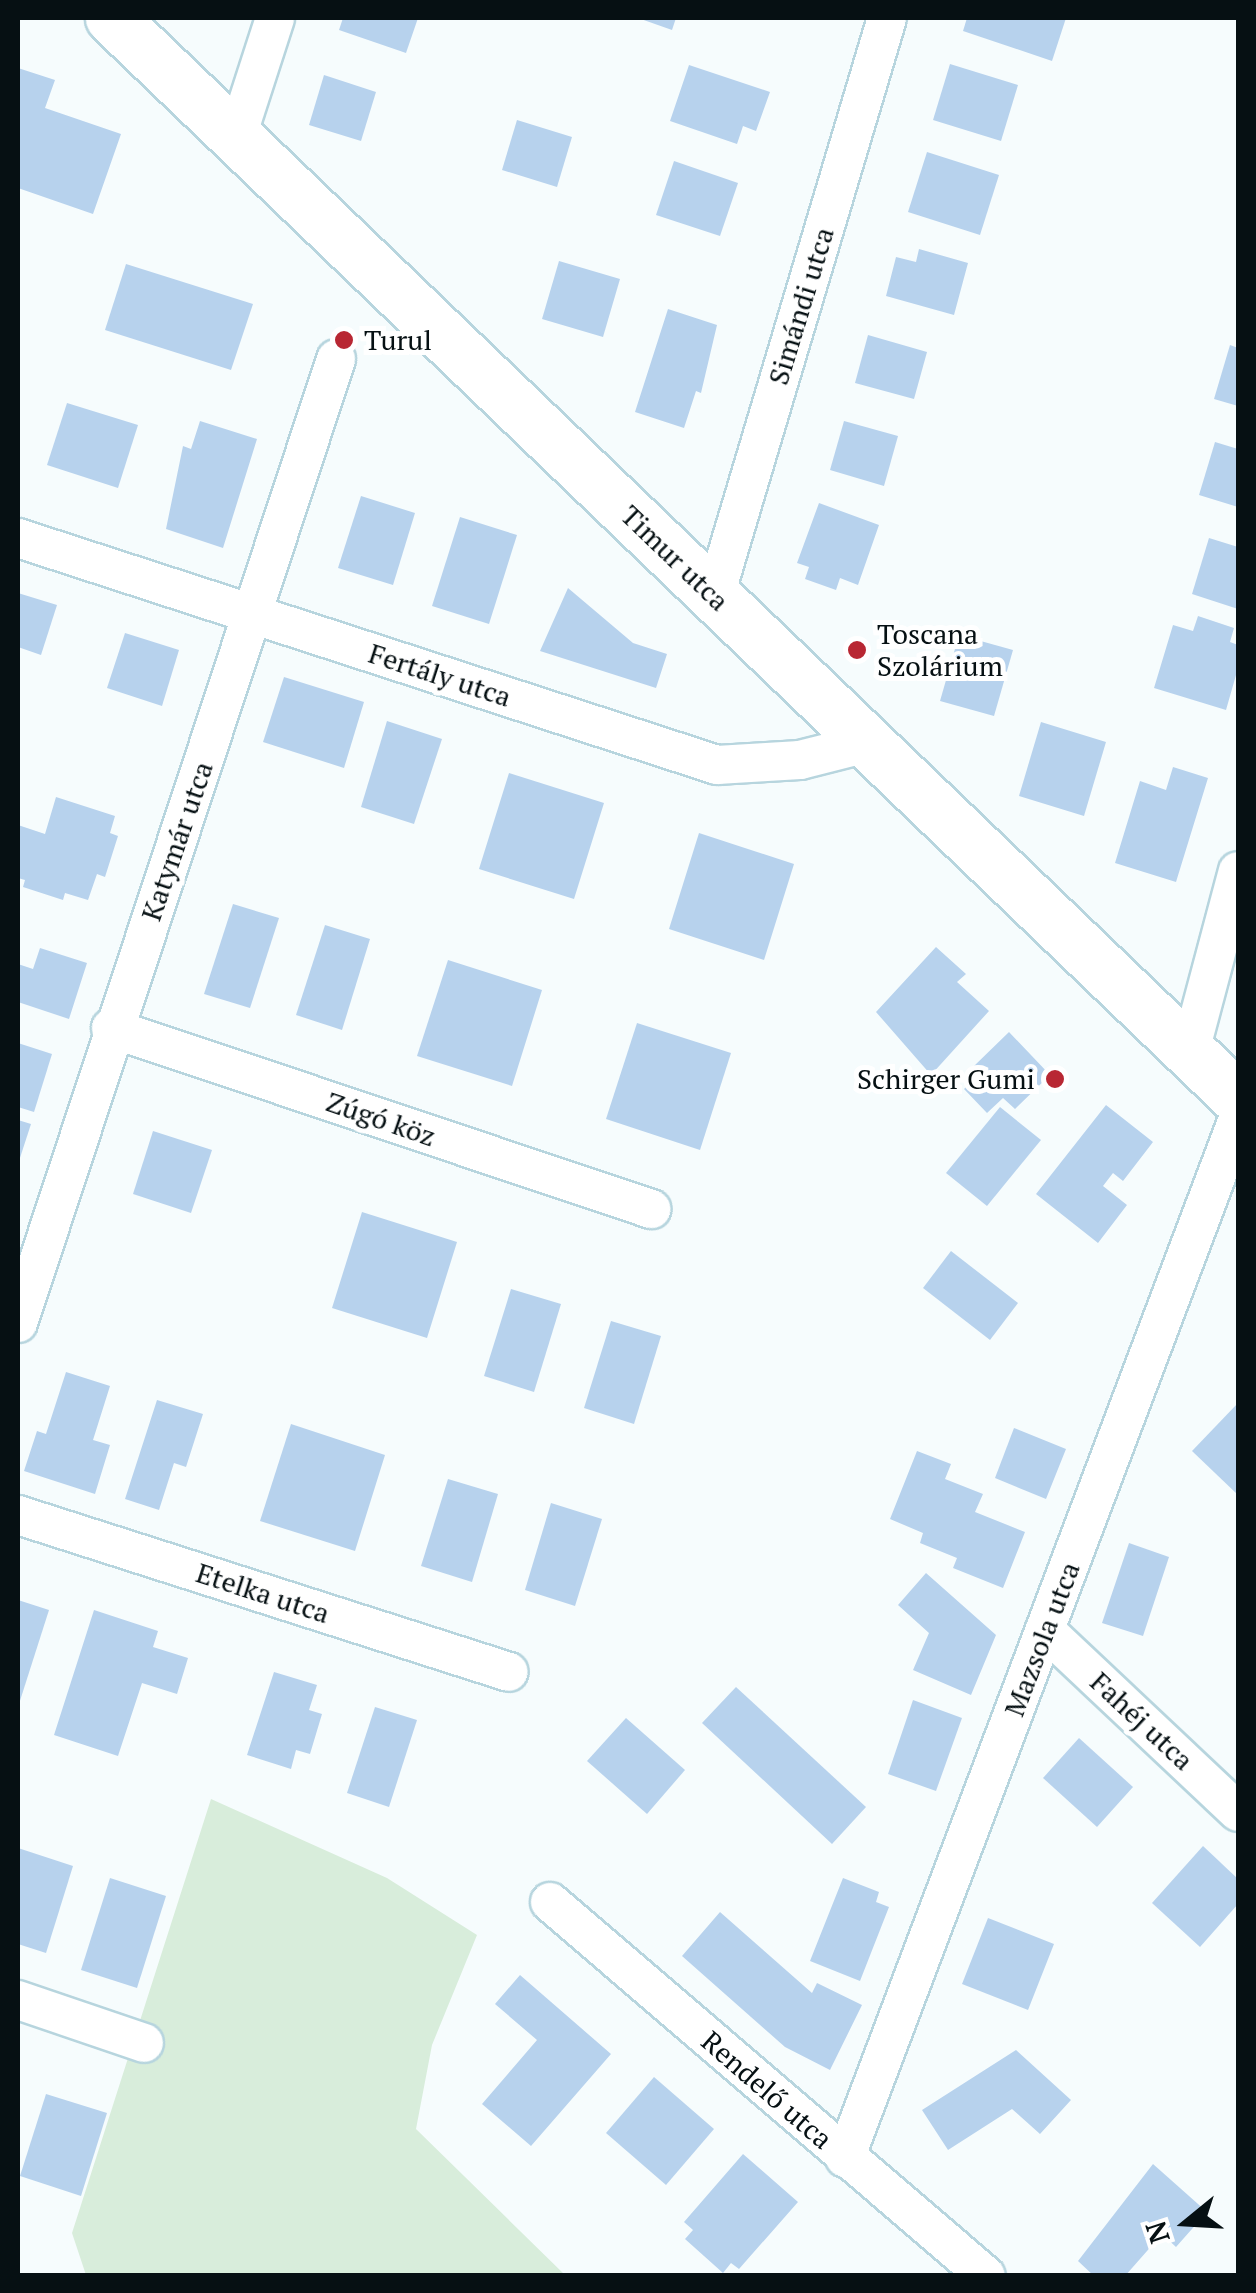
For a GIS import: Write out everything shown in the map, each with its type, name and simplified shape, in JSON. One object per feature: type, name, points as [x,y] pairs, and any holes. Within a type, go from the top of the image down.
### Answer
[{"type":"street","name":"Timur utca","points":[[112,18],[1238,1098]]},
{"type":"street","points":[[236,139],[275,18]]},
{"type":"street","name":"Simándi utca","points":[[715,595],[887,18]]},
{"type":"street","name":"Katymár utca","points":[[18,1324],[111,1028],[256,616],[336,359]]},
{"type":"street","name":"Fertály utca","points":[[18,538],[717,764],[800,760],[867,743]]},
{"type":"street","points":[[1190,1052],[1238,872]]},
{"type":"street","name":"Zúgó köz","points":[[111,1028],[650,1209]]},
{"type":"street","name":"Mazsola utca","points":[[845,2158],[1238,1119]]},
{"type":"street","name":"Etelka utca","points":[[18,1514],[509,1672]]},
{"type":"street","name":"Fahéj utca","points":[[1045,1630],[1238,1812]]},
{"type":"street","name":"Rendelő utca","points":[[550,1902],[986,2276]]},
{"type":"street","points":[[18,2000],[144,2043]]},
{"type":"green space","points":[[211,1799],[387,1878],[477,1935],[432,2045],[416,2129],[565,2275],[86,2275],[72,2233]]},
{"type":"building","points":[[343,18],[418,18],[406,53],[339,30]]},
{"type":"building","points":[[638,18],[676,18],[672,30]]},
{"type":"building","points":[[967,18],[1066,18],[1052,61],[963,31]]},
{"type":"building","points":[[950,64],[1018,85],[1001,141],[933,120]]},
{"type":"building","points":[[689,65],[770,92],[756,131],[743,126],[737,144],[670,121]]},
{"type":"building","points":[[18,68],[55,80],[45,108],[121,134],[93,214],[18,188]]},
{"type":"building","points":[[324,75],[376,92],[361,141],[309,125]]},
{"type":"building","points":[[517,120],[572,137],[557,187],[502,170]]},
{"type":"building","points":[[927,152],[999,175],[980,235],[908,212]]},
{"type":"building","points":[[674,161],[738,183],[720,236],[656,215]]},
{"type":"building","points":[[919,249],[968,263],[954,315],[886,296],[896,257],[916,262]]},
{"type":"building","points":[[559,261],[620,279],[603,337],[542,319]]},
{"type":"building","points":[[126,264],[253,304],[231,370],[105,330]]},
{"type":"building","points":[[668,309],[717,325],[701,393],[696,391],[684,428],[635,412]]},
{"type":"building","points":[[868,335],[927,352],[914,399],[855,383]]},
{"type":"building","points":[[1230,345],[1238,348],[1238,406],[1214,399]]},
{"type":"building","points":[[67,403],[138,425],[118,488],[47,465]]},
{"type":"building","points":[[200,421],[257,439],[223,548],[166,529],[183,446],[191,449]]},
{"type":"building","points":[[844,421],[898,436],[884,486],[830,470]]},
{"type":"building","points":[[1215,442],[1238,449],[1238,507],[1199,495]]},
{"type":"building","points":[[361,496],[415,513],[393,585],[338,568]]},
{"type":"building","points":[[819,503],[879,525],[858,585],[840,578],[836,590],[805,579],[809,567],[797,563]]},
{"type":"building","points":[[460,517],[517,535],[489,624],[432,606]]},
{"type":"building","points":[[1209,538],[1238,547],[1238,609],[1192,594]]},
{"type":"building","points":[[568,588],[633,643],[667,654],[656,688],[540,651]]},
{"type":"building","points":[[18,593],[57,605],[41,655],[18,647]]},
{"type":"building","points":[[1198,616],[1234,628],[1230,642],[1238,645],[1238,668],[1226,710],[1154,688],[1173,625],[1193,631]]},
{"type":"building","points":[[125,633],[179,650],[162,706],[107,688]]},
{"type":"building","points":[[959,635],[1013,650],[994,716],[940,701]]},
{"type":"building","points":[[284,677],[364,702],[344,768],[263,742]]},
{"type":"building","points":[[387,721],[442,739],[414,824],[361,807]]},
{"type":"building","points":[[1041,722],[1106,742],[1084,816],[1019,796]]},
{"type":"building","points":[[1173,767],[1208,778],[1176,882],[1115,863],[1140,781],[1166,790]]},
{"type":"building","points":[[509,773],[604,803],[574,899],[479,869]]},
{"type":"building","points":[[56,797],[115,816],[110,833],[118,836],[105,877],[97,874],[88,900],[65,893],[63,900],[23,887],[25,880],[18,878],[18,825],[45,834]]},
{"type":"building","points":[[699,833],[794,864],[764,960],[669,929]]},
{"type":"building","points":[[233,904],[279,918],[250,1008],[204,994]]},
{"type":"building","points":[[325,925],[370,939],[342,1030],[296,1015]]},
{"type":"building","points":[[936,947],[966,974],[957,982],[989,1011],[931,1075],[876,1012]]},
{"type":"building","points":[[40,948],[87,963],[69,1019],[18,1002],[18,964],[33,969]]},
{"type":"building","points":[[448,960],[542,990],[512,1086],[417,1056]]},
{"type":"building","points":[[637,1023],[731,1053],[700,1150],[606,1119]]},
{"type":"building","points":[[1009,1032],[1050,1075],[1015,1109],[1003,1098],[987,1113],[964,1089],[980,1074],[973,1067]]},
{"type":"building","points":[[18,1043],[52,1054],[34,1112],[18,1107]]},
{"type":"building","points":[[1106,1105],[1153,1142],[1123,1181],[1113,1173],[1103,1186],[1127,1205],[1098,1243],[1036,1194]]},
{"type":"building","points":[[1000,1107],[1041,1140],[987,1206],[946,1173]]},
{"type":"building","points":[[18,1120],[31,1124],[18,1164]]},
{"type":"building","points":[[153,1131],[212,1150],[191,1213],[133,1194]]},
{"type":"building","points":[[362,1212],[457,1242],[427,1338],[332,1308]]},
{"type":"building","points":[[951,1251],[1018,1303],[990,1340],[923,1288]]},
{"type":"building","points":[[511,1289],[561,1304],[534,1392],[484,1376]]},
{"type":"building","points":[[611,1321],[661,1336],[634,1424],[584,1408]]},
{"type":"building","points":[[66,1372],[110,1386],[93,1440],[110,1445],[95,1494],[24,1471],[37,1431],[46,1434]]},
{"type":"building","points":[[157,1400],[203,1414],[186,1467],[174,1463],[159,1510],[125,1499]]},
{"type":"building","points":[[1238,1403],[1238,1495],[1192,1451]]},
{"type":"building","points":[[291,1424],[385,1455],[355,1551],[260,1521]]},
{"type":"building","points":[[1014,1428],[1066,1449],[1046,1499],[995,1478]]},
{"type":"building","points":[[917,1451],[951,1464],[945,1479],[983,1494],[975,1512],[1025,1532],[1003,1588],[953,1568],[957,1558],[920,1543],[923,1533],[890,1519]]},
{"type":"building","points":[[448,1479],[498,1494],[472,1582],[421,1566]]},
{"type":"building","points":[[551,1503],[602,1519],[575,1606],[525,1590]]},
{"type":"building","points":[[1129,1543],[1169,1557],[1143,1636],[1102,1623]]},
{"type":"building","points":[[926,1573],[996,1635],[971,1695],[913,1670],[929,1633],[898,1605]]},
{"type":"building","points":[[18,1600],[49,1610],[18,1707]]},
{"type":"building","points":[[94,1610],[158,1631],[153,1647],[188,1658],[177,1694],[142,1683],[118,1756],[54,1735]]},
{"type":"building","points":[[274,1672],[317,1685],[309,1710],[322,1714],[310,1754],[296,1750],[291,1769],[247,1755]]},
{"type":"building","points":[[736,1687],[866,1807],[832,1844],[702,1723]]},
{"type":"building","points":[[913,1700],[962,1718],[936,1791],[888,1774]]},
{"type":"building","points":[[375,1707],[417,1720],[389,1807],[347,1793]]},
{"type":"building","points":[[626,1718],[685,1770],[647,1814],[587,1761]]},
{"type":"building","points":[[1079,1738],[1133,1787],[1097,1827],[1043,1778]]},
{"type":"building","points":[[1203,1846],[1238,1879],[1238,1904],[1200,1947],[1152,1903]]},
{"type":"building","points":[[18,1848],[73,1866],[46,1953],[18,1944]]},
{"type":"building","points":[[110,1878],[166,1896],[137,1988],[81,1970]]},
{"type":"building","points":[[843,1878],[879,1892],[876,1902],[889,1907],[860,1981],[810,1961]]},
{"type":"building","points":[[720,1912],[812,1993],[817,1983],[862,2005],[830,2070],[785,2047],[682,1956]]},
{"type":"building","points":[[988,1918],[1054,1944],[1028,2010],[962,1984]]},
{"type":"building","points":[[520,1975],[611,2054],[531,2146],[482,2104],[537,2040],[495,2004]]},
{"type":"building","points":[[1016,2050],[1071,2100],[1040,2134],[1012,2109],[948,2150],[922,2110]]},
{"type":"building","points":[[654,2077],[714,2129],[666,2185],[606,2133]]},
{"type":"building","points":[[46,2094],[107,2113],[81,2196],[20,2176]]},
{"type":"building","points":[[743,2154],[798,2202],[739,2269],[731,2263],[723,2273],[685,2239],[693,2230],[684,2222]]},
{"type":"building","points":[[1153,2164],[1207,2212],[1176,2247],[1162,2234],[1125,2276],[1094,2276],[1078,2261]]},
{"type":"place","name":"Turul","points":[[344,340]]},
{"type":"place","name":"Toscana Szolárium","points":[[857,650]]},
{"type":"place","name":"Schirger Gumi","points":[[1055,1079]]}]
